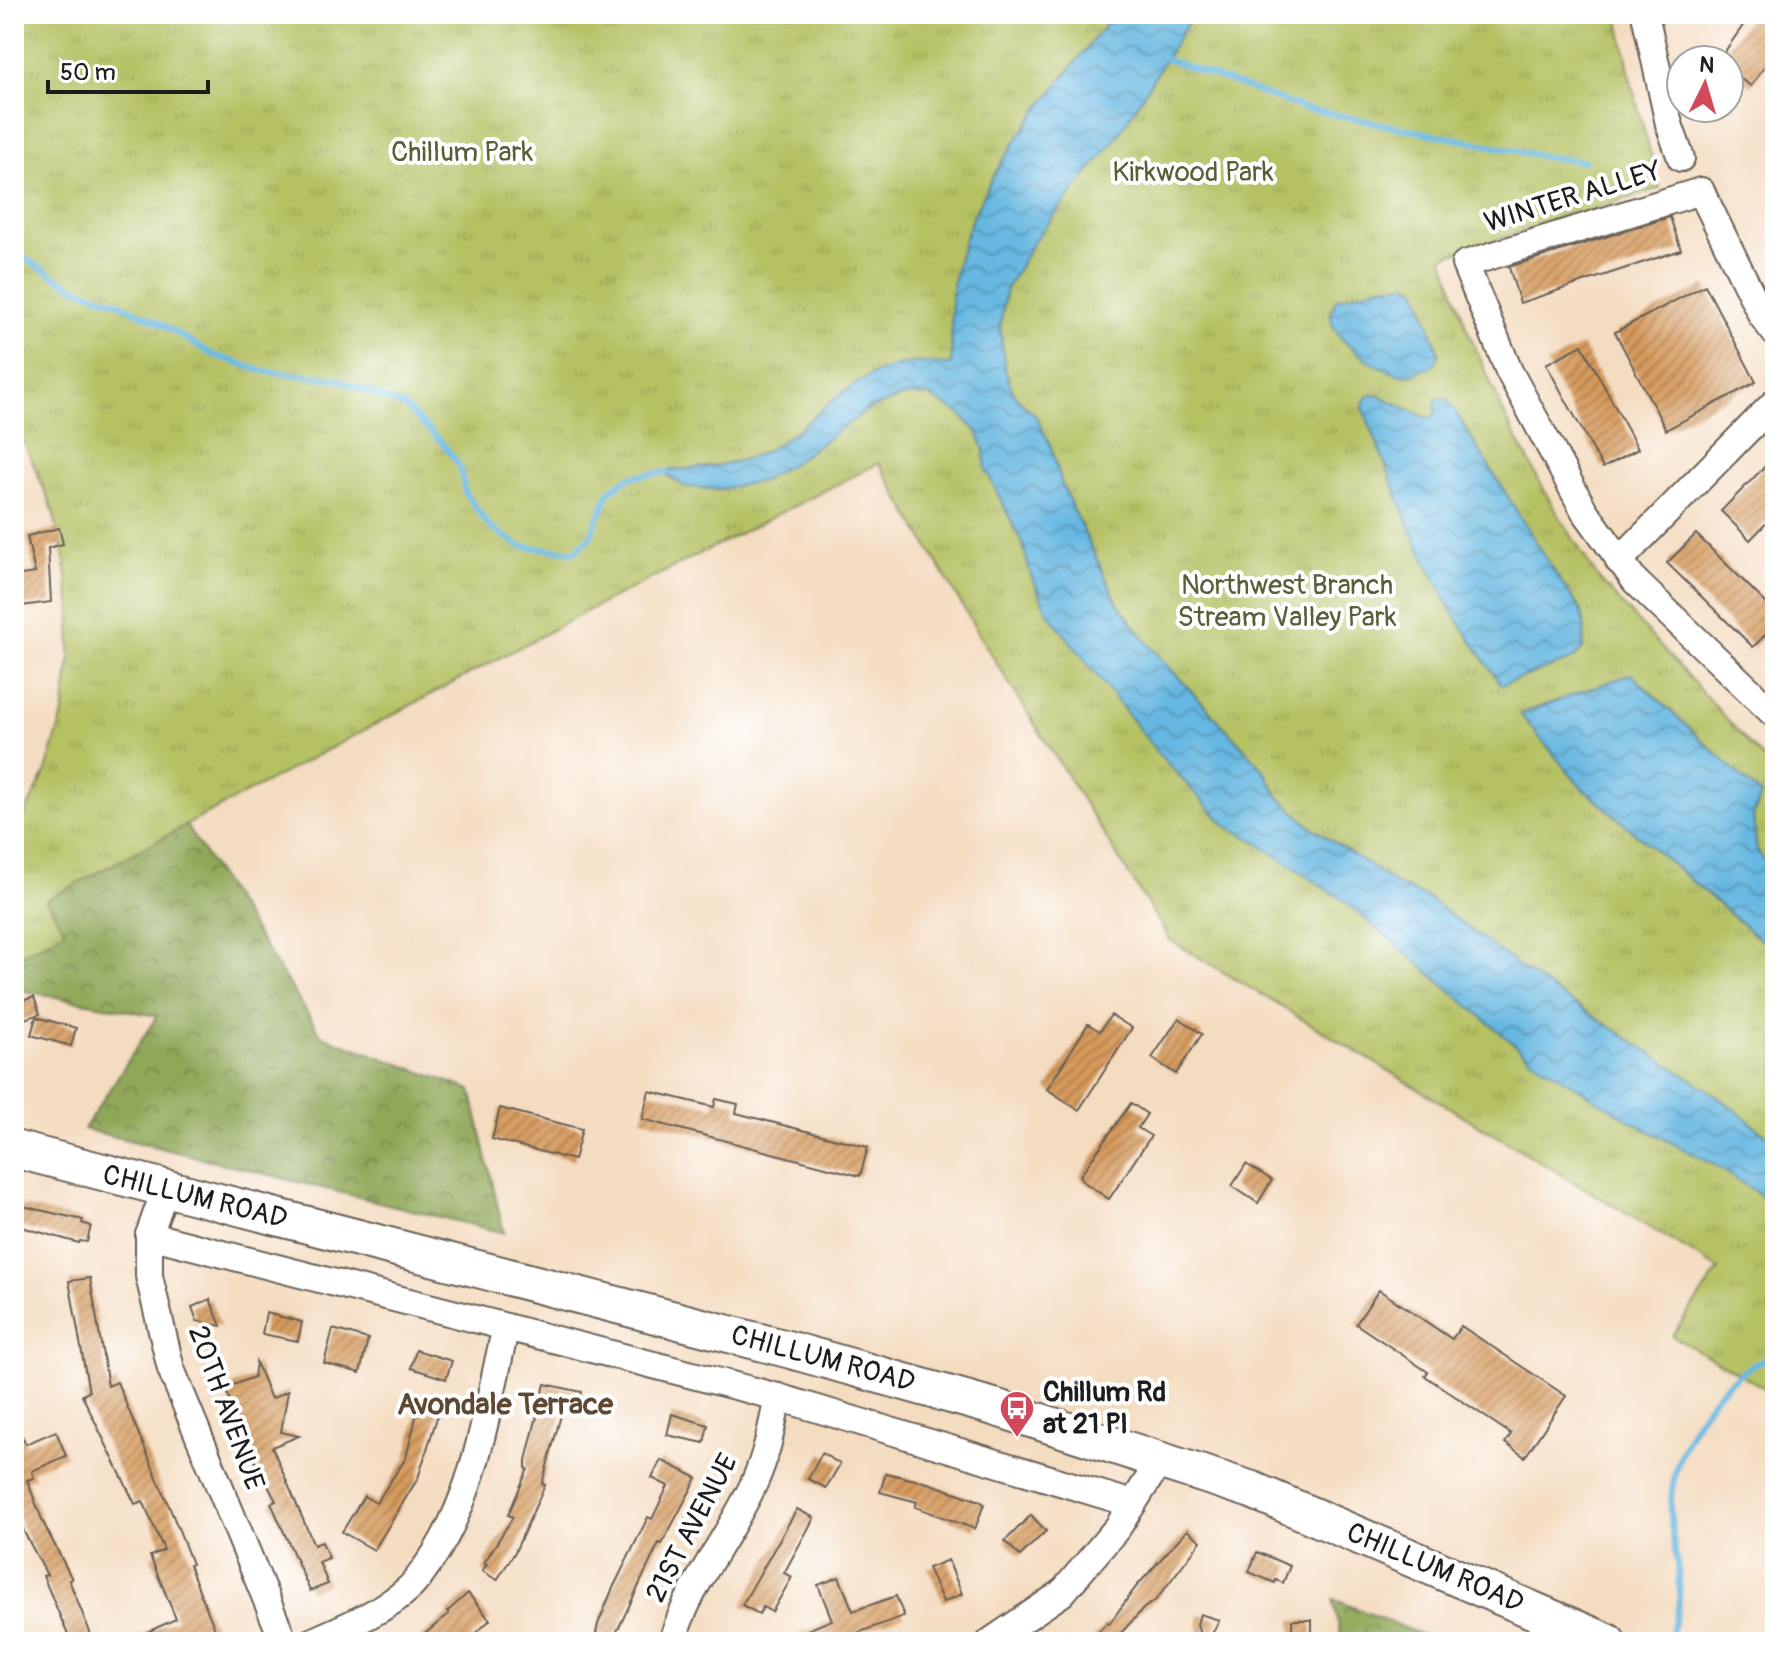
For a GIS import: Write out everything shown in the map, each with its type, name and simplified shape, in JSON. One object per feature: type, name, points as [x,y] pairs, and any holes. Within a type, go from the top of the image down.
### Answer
[{"type":"main road","name":"CHILLUM ROAD","points":[[14,1149],[787,1349],[994,1407],[1252,1490],[1607,1642]]},
{"type":"street","points":[[1645,14],[1669,124],[1681,158]]},
{"type":"street","name":"WINTER ALLEY","points":[[1619,561],[1584,510],[1541,435],[1509,371],[1465,264],[1701,191],[1762,316],[1775,333]]},
{"type":"street","points":[[1775,402],[1619,561],[1635,581],[1775,715]]},
{"type":"street","name":"20TH AVENUE","points":[[165,1190],[149,1235],[149,1276],[171,1369],[284,1642]]},
{"type":"street","name":"CHILLUM ROAD","points":[[149,1235],[778,1397],[1133,1504]]},
{"type":"street","points":[[311,1642],[364,1617],[408,1589],[443,1542],[457,1516],[472,1474],[506,1327]]},
{"type":"street","name":"21ST AVENUE","points":[[672,1642],[693,1586],[754,1484],[764,1458],[778,1397]]},
{"type":"street","points":[[990,1642],[1062,1593],[1118,1527],[1160,1461]]},
{"type":"green space","name":"Northwest Branch Stream Valley Park","points":[[14,14],[1618,14],[1632,86],[1660,188],[1443,257],[1467,329],[1507,420],[1550,501],[1597,577],[1775,772],[1775,1394],[1672,1336],[1719,1269],[1170,940],[984,643],[879,463],[591,609],[46,900],[65,931],[14,959],[14,836],[46,771],[63,714],[70,661],[71,608],[65,562],[53,510],[14,425]]},
{"type":"green space","points":[[186,825],[322,1036],[471,1090],[504,1233],[84,1129],[157,1016],[14,989],[14,959],[64,931],[45,900]]},
{"type":"green space","points":[[1333,1599],[1439,1642],[1342,1642]]},
{"type":"water","points":[[1119,14],[1193,14],[1118,136],[1034,241],[1006,289],[1000,327],[1005,369],[1014,395],[1036,416],[1052,449],[1062,485],[1117,602],[1150,646],[1264,770],[1278,796],[1309,825],[1398,885],[1428,898],[1539,981],[1719,1097],[1775,1142],[1775,1205],[1718,1167],[1632,1122],[1533,1060],[1343,900],[1225,825],[1158,753],[1048,613],[1030,573],[1023,545],[986,470],[984,450],[977,431],[960,414],[930,396],[906,395],[869,409],[762,481],[716,490],[684,486],[661,471],[719,465],[761,453],[791,435],[856,384],[893,367],[919,363],[951,365],[954,279],[963,243],[977,208],[994,175],[1036,113],[1105,25]]},
{"type":"water","points":[[1408,284],[1417,288],[1439,354],[1435,364],[1405,375],[1384,369],[1360,355],[1340,336],[1331,316],[1336,299],[1380,286]]},
{"type":"water","points":[[1370,395],[1380,396],[1427,418],[1435,415],[1436,400],[1448,400],[1580,609],[1585,628],[1583,649],[1572,660],[1501,685],[1451,610],[1416,542],[1363,408],[1364,401]]},
{"type":"water","points":[[1631,674],[1761,795],[1753,817],[1757,850],[1775,877],[1775,952],[1580,786],[1520,714]]},
{"type":"building","points":[[1751,14],[1761,14],[1775,24],[1775,52],[1751,86],[1745,82],[1745,44],[1730,44]]},
{"type":"building","points":[[1670,217],[1681,250],[1520,303],[1509,267]]},
{"type":"building","points":[[1705,285],[1756,382],[1666,430],[1615,332]]},
{"type":"building","points":[[1582,345],[1638,449],[1603,468],[1546,364]]},
{"type":"building","points":[[1775,456],[1775,514],[1750,540],[1721,511]]},
{"type":"building","points":[[59,528],[63,544],[48,548],[51,602],[14,607],[14,576],[35,573],[27,536]]},
{"type":"building","points":[[1696,534],[1775,612],[1775,625],[1753,647],[1667,563]]},
{"type":"building","points":[[34,997],[40,1014],[18,1021],[14,1003]]},
{"type":"building","points":[[1111,1015],[1132,1028],[1079,1110],[1047,1089],[1088,1024],[1100,1031]]},
{"type":"building","points":[[36,1017],[76,1028],[71,1046],[31,1035]]},
{"type":"building","points":[[1179,1018],[1202,1034],[1176,1074],[1152,1058]]},
{"type":"building","points":[[649,1091],[714,1107],[716,1099],[738,1104],[736,1113],[868,1147],[860,1176],[642,1119]]},
{"type":"building","points":[[1131,1103],[1147,1114],[1138,1128],[1151,1136],[1109,1199],[1081,1180],[1080,1176]]},
{"type":"building","points":[[500,1108],[582,1129],[574,1160],[492,1139]]},
{"type":"building","points":[[1246,1164],[1272,1180],[1258,1203],[1232,1186]]},
{"type":"building","points":[[14,1204],[83,1220],[82,1223],[91,1226],[87,1242],[79,1243],[14,1225]]},
{"type":"building","points":[[90,1278],[108,1386],[117,1382],[179,1530],[192,1564],[189,1565],[220,1642],[125,1642],[176,1619],[150,1556],[164,1550],[143,1501],[135,1504],[82,1395],[89,1392],[69,1281]]},
{"type":"building","points":[[1379,1290],[1452,1339],[1461,1326],[1566,1396],[1525,1457],[1505,1443],[1511,1434],[1425,1376],[1428,1372],[1356,1324]]},
{"type":"building","points":[[210,1299],[221,1326],[197,1321],[192,1307]]},
{"type":"building","points":[[266,1313],[302,1322],[298,1341],[262,1334]]},
{"type":"building","points":[[333,1329],[368,1339],[360,1373],[324,1363]]},
{"type":"building","points":[[416,1350],[452,1361],[446,1379],[411,1368]]},
{"type":"building","points":[[256,1362],[271,1399],[288,1391],[281,1432],[299,1436],[272,1447],[314,1545],[322,1542],[329,1558],[319,1562],[328,1584],[310,1591],[271,1503],[276,1501],[251,1453],[225,1388],[254,1377]]},
{"type":"building","points":[[545,1384],[582,1392],[577,1412],[563,1408],[542,1484],[545,1485],[515,1552],[497,1580],[482,1571],[513,1517],[508,1515],[528,1469],[526,1460]]},
{"type":"building","points":[[419,1405],[439,1411],[418,1478],[374,1550],[342,1532],[364,1496],[376,1503],[406,1458]]},
{"type":"building","points":[[672,1414],[708,1425],[704,1443],[667,1435]]},
{"type":"building","points":[[14,1420],[26,1444],[56,1431],[66,1456],[32,1471],[34,1478],[27,1480],[43,1522],[72,1579],[69,1580],[94,1642],[71,1642],[43,1576],[47,1575],[24,1532],[14,1504]]},
{"type":"building","points":[[822,1453],[840,1464],[826,1488],[808,1479]]},
{"type":"building","points":[[661,1460],[697,1478],[662,1544],[659,1543],[612,1642],[594,1642],[612,1590],[648,1517],[652,1519],[668,1486],[652,1478]]},
{"type":"building","points":[[886,1473],[928,1483],[980,1501],[984,1504],[975,1529],[915,1507],[917,1502],[880,1492]]},
{"type":"building","points":[[797,1509],[814,1518],[784,1573],[792,1577],[772,1612],[763,1607],[759,1614],[742,1605]]},
{"type":"building","points":[[1031,1515],[1046,1531],[1020,1556],[1005,1541]]},
{"type":"building","points":[[1187,1530],[1201,1541],[1156,1600],[1144,1608],[1120,1634],[1129,1642],[1089,1642],[1107,1622],[1109,1624],[1136,1587]]},
{"type":"building","points":[[1257,1552],[1290,1566],[1283,1583],[1276,1580],[1275,1583],[1249,1572]]},
{"type":"building","points":[[948,1560],[962,1594],[943,1602],[928,1568]]},
{"type":"building","points":[[839,1577],[853,1611],[896,1596],[904,1616],[857,1633],[860,1642],[784,1642],[832,1620],[818,1585]]},
{"type":"building","points":[[468,1593],[490,1620],[467,1642],[415,1642],[449,1614],[447,1612]]},
{"type":"building","points":[[1200,1614],[1219,1620],[1208,1642],[1202,1642],[1197,1624]]},
{"type":"building","points":[[1292,1620],[1312,1620],[1312,1642],[1292,1642]]},
{"type":"waterway","points":[[1158,56],[1302,108],[1547,157],[1584,161]]},
{"type":"waterway","points":[[14,252],[73,287],[115,301],[160,323],[211,354],[262,371],[337,379],[405,407],[445,446],[460,467],[465,493],[490,527],[520,546],[574,552],[589,539],[609,492],[629,477],[667,472]]},
{"type":"waterway","points":[[1671,1632],[1679,1601],[1671,1517],[1677,1466],[1698,1419],[1714,1399],[1752,1366],[1775,1354]]},
{"type":"place","name":"Chillum Rd at 21 Pl","points":[[1017,1439]]},
{"type":"district","name":"Avondale Terrace","points":[[505,1404]]},
{"type":"park label","name":"Chillum Park","points":[[462,152]]},
{"type":"park label","name":"Kirkwood Park","points":[[1193,172]]}]
